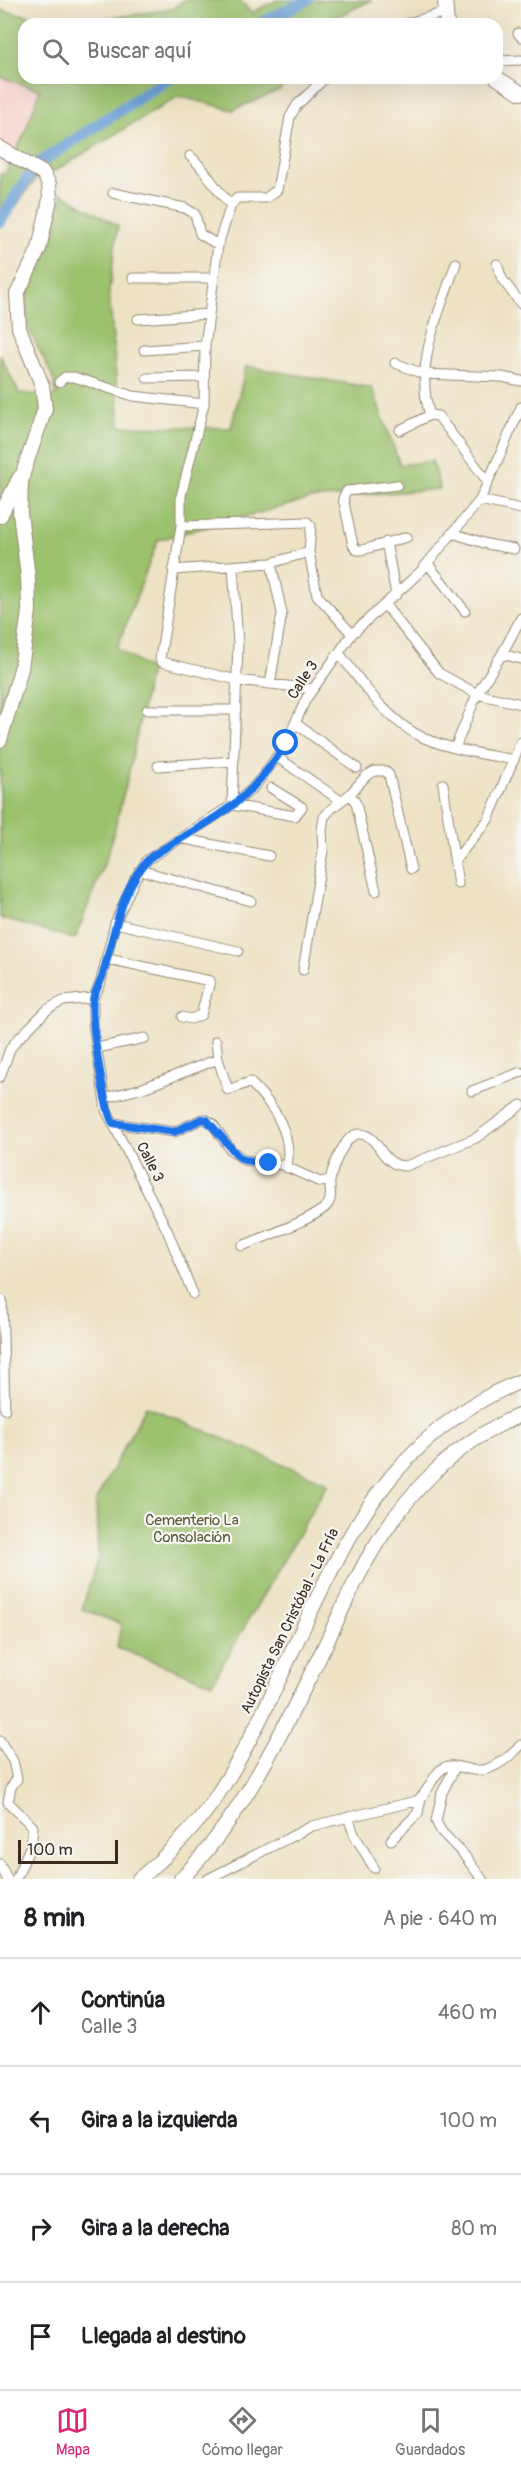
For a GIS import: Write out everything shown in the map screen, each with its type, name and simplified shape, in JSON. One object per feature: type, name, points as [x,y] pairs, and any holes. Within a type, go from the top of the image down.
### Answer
[{"type":"highway","points":[[503,82],[521,93]]},
{"type":"highway","points":[[0,148],[44,173],[49,184],[50,207],[39,249],[20,285],[16,305],[19,328],[42,385],[45,409],[24,470],[0,516]]},
{"type":"highway","points":[[0,740],[18,680],[28,620],[28,577],[20,513],[24,470]]},
{"type":"highway","name":"Autopista San Cristóbal - La Fría","points":[[139,1879],[183,1839],[221,1789],[256,1726],[339,1553],[383,1486],[410,1453],[430,1435],[477,1403],[521,1381]]},
{"type":"highway","points":[[181,1879],[202,1858],[237,1808],[271,1749],[367,1560],[386,1528],[421,1486],[464,1446],[491,1428],[521,1415]]},
{"type":"street","points":[[426,18],[446,12]]},
{"type":"street","points":[[503,61],[521,60]]},
{"type":"street","points":[[313,689],[237,680],[162,662],[160,659],[181,526],[181,496],[204,404],[205,346],[218,245],[231,205],[237,198],[266,198],[277,190],[290,117],[297,105],[319,84]]},
{"type":"street","points":[[190,156],[204,167],[231,205]]},
{"type":"street","points":[[112,193],[185,208],[195,214],[201,234],[218,245]]},
{"type":"street","points":[[430,415],[425,400],[423,374],[425,359],[456,263]]},
{"type":"street","points":[[497,264],[502,279],[521,303]]},
{"type":"street","points":[[133,278],[213,278]]},
{"type":"street","points":[[138,319],[209,314]]},
{"type":"street","points":[[144,350],[205,346]]},
{"type":"street","points":[[395,363],[423,374],[502,377],[521,381]]},
{"type":"street","points":[[59,382],[65,376],[74,377],[133,396],[204,404]]},
{"type":"street","points":[[147,378],[204,377]]},
{"type":"street","name":"Calle 3","points":[[193,1294],[167,1230],[106,1110],[93,998],[100,985],[108,959],[116,923],[140,870],[152,856],[232,805],[251,790],[277,757],[313,689],[352,634],[428,564],[480,500],[521,407]]},
{"type":"street","points":[[400,430],[430,415],[438,416],[488,482]]},
{"type":"street","points":[[511,431],[521,436]]},
{"type":"street","points":[[397,485],[347,491],[343,496],[355,548],[362,550],[407,537]]},
{"type":"street","points":[[480,500],[521,509]]},
{"type":"street","points":[[181,526],[307,522],[311,526],[309,552],[317,596],[352,634]]},
{"type":"street","points":[[452,533],[487,544],[514,549]]},
{"type":"street","points":[[386,542],[396,595]]},
{"type":"street","points":[[173,570],[271,563],[309,552]]},
{"type":"street","points":[[270,684],[282,613],[271,563]]},
{"type":"street","points":[[428,564],[465,611]]},
{"type":"street","points":[[233,566],[237,619],[237,680],[232,805],[295,816],[302,807],[271,788]]},
{"type":"street","points":[[385,605],[439,673],[477,694],[521,704]]},
{"type":"street","points":[[455,748],[477,694],[521,618]]},
{"type":"street","points":[[339,653],[356,676],[401,723],[422,737],[455,748],[517,754]]},
{"type":"street","points":[[502,654],[521,658]]},
{"type":"street","points":[[147,710],[236,710]]},
{"type":"street","points":[[295,723],[357,768]]},
{"type":"street","points":[[456,859],[488,819],[521,742]]},
{"type":"street","points":[[277,757],[341,801]]},
{"type":"street","points":[[158,766],[234,761]]},
{"type":"street","points":[[303,970],[324,851],[323,821],[327,813],[369,774],[378,770],[388,772],[411,869]]},
{"type":"street","points":[[443,784],[458,884]]},
{"type":"street","points":[[350,794],[356,803],[376,891]]},
{"type":"street","points":[[180,838],[269,856]]},
{"type":"street","points":[[140,870],[251,901]]},
{"type":"street","points":[[116,923],[238,951]]},
{"type":"street","points":[[108,959],[210,981],[201,1015],[191,1019],[182,1017]]},
{"type":"street","points":[[0,1077],[10,1049],[48,1009],[63,1001],[93,998]]},
{"type":"street","points":[[98,1048],[145,1038]]},
{"type":"street","points":[[216,1041],[218,1059],[228,1090],[250,1082],[263,1095],[285,1128],[290,1151],[287,1168]]},
{"type":"street","points":[[105,1098],[143,1088],[218,1059]]},
{"type":"street","points":[[472,1091],[521,1072]]},
{"type":"street","points":[[242,1246],[291,1227],[327,1207],[330,1201],[330,1180],[342,1149],[352,1136],[359,1133],[368,1137],[388,1161],[395,1166],[406,1166],[476,1138],[521,1105]]},
{"type":"street","points":[[113,1123],[174,1132],[202,1119],[207,1120],[212,1123],[231,1150],[244,1160],[263,1161],[320,1182],[330,1180]]},
{"type":"street","points":[[0,1300],[2,1300],[5,1409]]},
{"type":"street","points":[[0,1741],[13,1761],[17,1779],[11,1787],[8,1802],[33,1827],[31,1845],[16,1879]]},
{"type":"street","points":[[208,1879],[301,1830],[389,1809],[421,1798],[426,1795],[435,1778],[445,1767],[477,1771],[506,1761],[521,1745]]},
{"type":"street","points":[[455,1767],[442,1793],[436,1821],[441,1831],[464,1855],[482,1879]]},
{"type":"street","points":[[391,1840],[418,1813],[421,1798]]},
{"type":"street","points":[[348,1817],[354,1833],[374,1868]]},
{"type":"street","points":[[0,1864],[7,1879]]},
{"type":"shaded area","points":[[0,77],[40,90],[13,158],[0,153]]},
{"type":"green space","points":[[184,0],[240,0],[251,13],[277,0],[372,0],[334,18],[110,18],[172,9]]},
{"type":"green space","points":[[0,10],[39,18],[18,18],[18,83],[0,77]]},
{"type":"green space","points":[[22,84],[283,84],[280,90],[233,110],[179,96],[56,170],[37,177],[0,228],[0,174],[5,174],[26,130],[40,90]]},
{"type":"green space","points":[[61,193],[118,226],[109,291],[120,426],[231,428],[246,366],[372,388],[400,465],[432,461],[440,489],[311,499],[158,540],[117,648],[150,670],[129,772],[109,851],[75,939],[0,918],[0,355],[19,393],[56,396],[55,385],[47,365],[28,326],[25,305],[29,288],[51,240]]},
{"type":"green space","name":"Cementerio La Consolación","points":[[146,1406],[328,1483],[212,1683],[117,1648],[121,1624],[82,1609],[98,1557],[96,1500]]},
{"type":"waterway","points":[[272,18],[307,0]]},
{"type":"waterway","points":[[0,222],[35,166],[160,84]]},
{"type":"route","points":[[269,1163],[244,1160],[238,1156],[212,1123],[207,1120],[202,1119],[174,1132],[113,1123],[106,1110],[93,1023],[93,998],[100,985],[108,959],[116,923],[142,865],[251,790],[286,743]]}]
